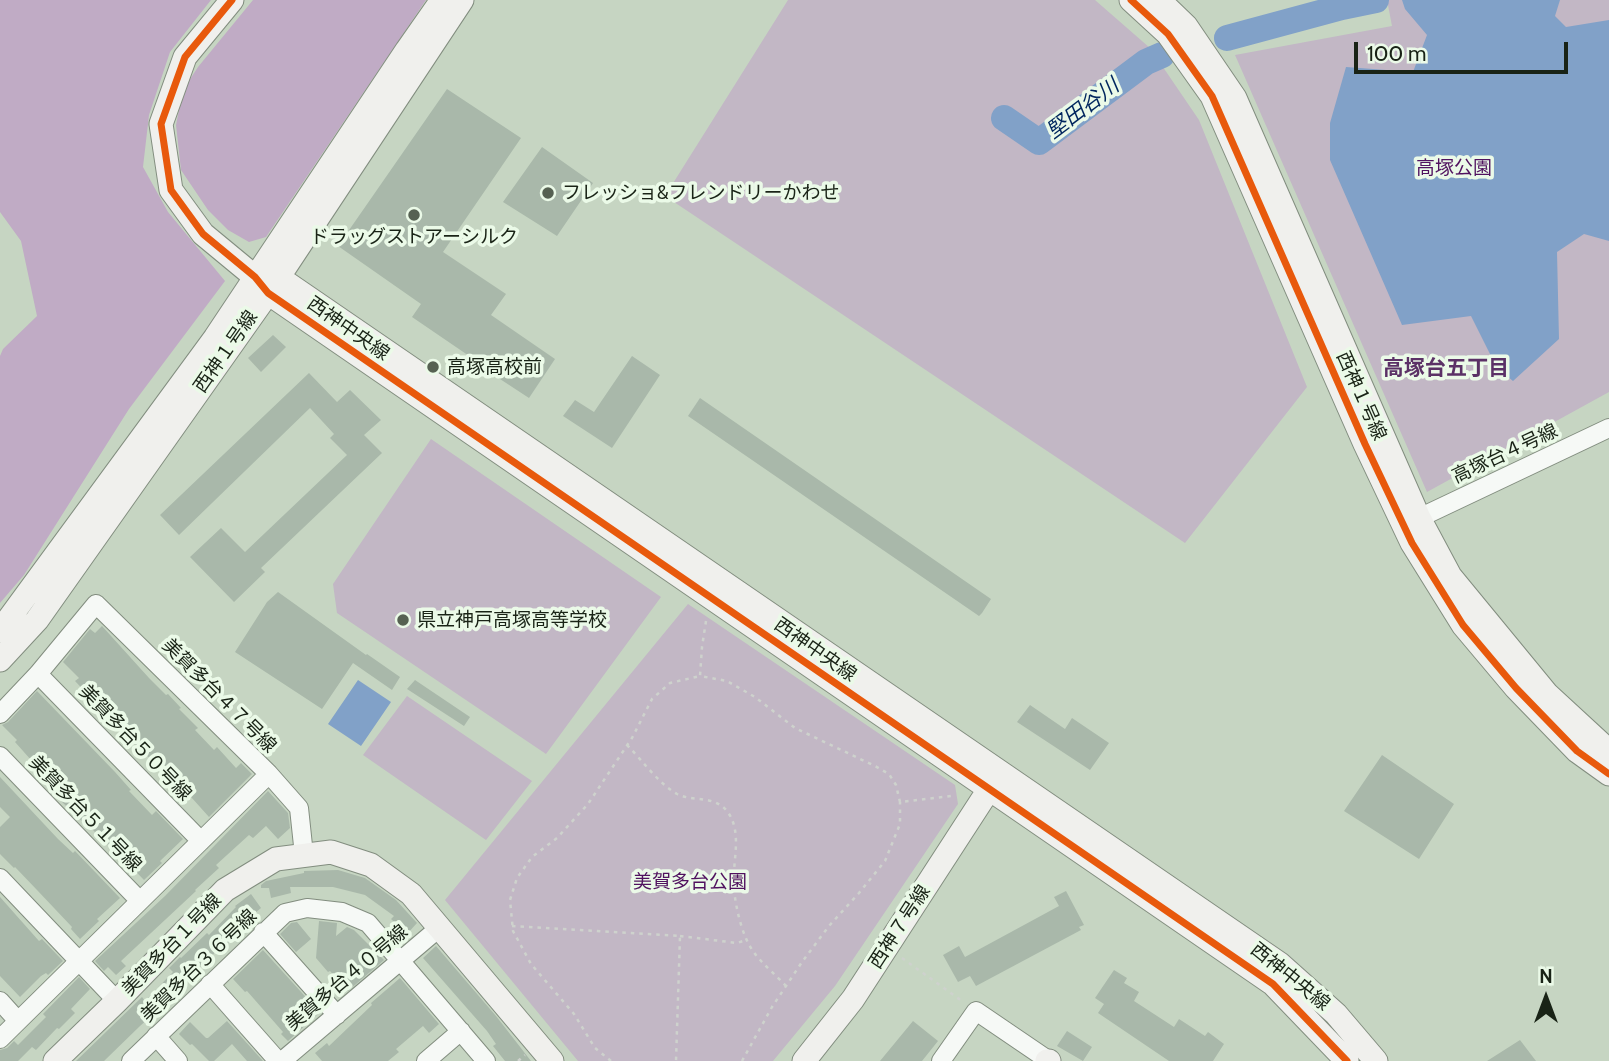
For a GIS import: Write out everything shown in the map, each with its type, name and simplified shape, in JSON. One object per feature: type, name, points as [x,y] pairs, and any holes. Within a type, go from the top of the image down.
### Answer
[{"type":"street","name":"西神中央線","points":[[232,0],[185,57],[161,124],[171,190],[203,234],[267,282],[995,780],[1279,964],[1336,1014],[1376,1061]]},
{"type":"street","name":"西神１号線","points":[[0,631],[215,338],[267,282],[407,50],[442,0]]},
{"type":"street","name":"西神１号線","points":[[0,660],[37,620],[462,0]]},
{"type":"street","name":"西神１号線","points":[[1131,0],[1168,34],[1212,96],[1365,444],[1412,543],[1463,625],[1516,688],[1577,751],[1609,774]]},
{"type":"street","name":"西神１号線","points":[[1159,0],[1186,26],[1236,98],[1419,518],[1450,576],[1547,694],[1609,751]]},
{"type":"street","name":"高塚台４号線","points":[[1419,518],[1609,428]]},
{"type":"street","name":"美賀多台４７号線","points":[[0,714],[38,674],[96,604],[269,774],[0,1039]]},
{"type":"street","name":"美賀多台５０号線","points":[[38,674],[201,841]]},
{"type":"street","name":"美賀多台５１号線","points":[[0,756],[140,901]]},
{"type":"street","points":[[269,774],[299,808],[304,855]]},
{"type":"street","name":"西神中央線","points":[[995,780],[1273,984],[1347,1061]]},
{"type":"street","name":"西神７号線","points":[[804,1061],[853,999],[995,780]]},
{"type":"street","name":"美賀多台１号線","points":[[55,1061],[225,890],[276,859],[331,852],[371,865],[411,894],[552,1061]]},
{"type":"street","points":[[0,878],[117,1001]]},
{"type":"street","name":"美賀多台３６号線","points":[[131,1061],[263,932],[285,913],[307,908],[342,912],[368,923],[486,1061]]},
{"type":"street","name":"美賀多台４０号線","points":[[280,1061],[439,928]]},
{"type":"street","points":[[263,932],[337,1015]]},
{"type":"street","points":[[210,984],[280,1061]]},
{"type":"street","points":[[0,1001],[19,1021]]},
{"type":"street","points":[[941,1061],[976,1011],[1048,1061]]},
{"type":"street","points":[[426,1061],[461,1031]]},
{"type":"street","points":[[156,1036],[178,1061]]},
{"type":"path","points":[[700,676],[706,621]]},
{"type":"path","points":[[611,1061],[595,1048],[574,1014],[531,964],[513,931],[510,900],[517,878],[533,857],[557,838],[588,804],[627,745],[652,699],[670,683],[700,676],[727,681],[755,697],[795,728],[889,774],[896,785],[900,802],[900,824],[885,861],[830,926],[786,986],[742,1061]]},
{"type":"path","points":[[627,745],[657,778],[677,794],[692,799],[712,800],[726,810],[736,831],[733,889],[741,924],[752,950],[786,986]]},
{"type":"path","points":[[900,802],[951,796]]},
{"type":"path","points":[[512,926],[680,936],[737,943],[747,940]]},
{"type":"path","points":[[676,1061],[680,936]]},
{"type":"path","points":[[902,958],[976,1011]]},
{"type":"green space","points":[[788,0],[1095,0],[1150,48],[1199,120],[1307,387],[1185,543],[665,196]]},
{"type":"green space","name":"高塚公園","points":[[1387,0],[1609,0],[1609,392],[1427,492],[1235,55],[1392,26]]},
{"type":"green space","points":[[431,439],[661,597],[546,754],[337,613],[333,584]]},
{"type":"green space","name":"美賀多台公園","points":[[688,604],[955,785],[958,804],[835,986],[773,1061],[578,1061],[445,900]]},
{"type":"green space","points":[[407,696],[532,781],[486,840],[363,755]]},
{"type":"shaded area","points":[[0,0],[211,0],[170,52],[149,115],[143,167],[168,212],[225,281],[129,409],[24,575],[0,603],[0,356],[3,349],[37,316],[21,241],[0,212]]},
{"type":"shaded area","points":[[253,0],[426,0],[266,237],[249,242],[228,230],[208,210],[181,170],[176,125],[183,90],[198,67]]},
{"type":"water","points":[[1402,0],[1560,0],[1555,16],[1566,27],[1609,20],[1609,241],[1584,234],[1557,252],[1559,339],[1513,381],[1497,368],[1471,316],[1402,325],[1330,160],[1330,123],[1346,67],[1413,72],[1427,35],[1405,9]]},
{"type":"water","points":[[358,680],[391,702],[361,746],[328,724]]},
{"type":"building","points":[[447,89],[521,138],[443,252],[506,294],[491,315],[555,359],[529,398],[412,317],[421,304],[338,246]]},
{"type":"building","points":[[542,147],[593,183],[557,236],[503,202]]},
{"type":"building","points":[[273,335],[286,347],[261,372],[248,358]]},
{"type":"building","points":[[632,356],[660,375],[612,448],[563,416],[575,400],[594,412]]},
{"type":"building","points":[[309,373],[337,402],[350,390],[381,420],[364,435],[382,453],[261,568],[265,572],[234,602],[190,557],[221,528],[245,552],[347,455],[330,438],[334,434],[310,408],[179,535],[160,515]]},
{"type":"building","points":[[700,398],[991,599],[982,613],[979,616],[688,416]]},
{"type":"building","points":[[278,592],[400,677],[392,690],[353,663],[322,709],[235,652],[267,602]]},
{"type":"building","points":[[102,626],[149,678],[181,708],[179,709],[198,728],[195,730],[214,750],[217,747],[236,768],[241,763],[252,774],[209,817],[174,778],[171,780],[103,711],[101,713],[92,703],[94,701],[75,681],[79,678],[63,662],[90,629],[95,633]]},
{"type":"building","points":[[415,680],[470,717],[464,726],[407,689]]},
{"type":"building","points":[[37,691],[115,772],[152,815],[156,811],[183,839],[144,880],[61,801],[64,797],[2,725]]},
{"type":"building","points":[[1030,705],[1065,729],[1072,718],[1109,743],[1090,770],[1017,722]]},
{"type":"building","points":[[1382,755],[1454,804],[1419,859],[1344,811]]},
{"type":"building","points":[[0,777],[58,839],[73,853],[75,851],[120,898],[80,939],[72,927],[0,854],[0,827],[10,817],[0,807]]},
{"type":"building","points":[[268,791],[288,813],[290,828],[278,839],[266,826],[253,838],[249,835],[216,865],[219,868],[196,891],[121,961],[126,966],[116,975],[108,967],[104,971],[95,961],[165,896]]},
{"type":"building","points":[[338,870],[365,878],[396,900],[417,923],[407,934],[391,919],[394,916],[365,895],[333,887],[290,887],[291,893],[271,898],[269,888],[261,888],[266,881],[304,871]]},
{"type":"building","points":[[1066,891],[1084,925],[1079,927],[1081,930],[976,986],[970,976],[958,982],[943,955],[959,946],[965,957],[1059,906],[1054,897]]},
{"type":"building","points":[[251,894],[261,908],[243,923],[245,925],[227,944],[225,942],[204,961],[168,999],[166,997],[147,1016],[149,1018],[104,1061],[76,1061],[142,997],[145,1001],[173,972],[169,968],[207,933],[209,935],[235,906]]},
{"type":"building","points":[[0,897],[39,941],[42,939],[63,961],[48,975],[46,973],[41,976],[20,997],[0,976]]},
{"type":"building","points":[[319,921],[337,923],[336,936],[347,927],[354,930],[384,960],[348,991],[316,958]]},
{"type":"building","points":[[297,922],[311,939],[296,952],[280,934],[291,923]]},
{"type":"building","points":[[436,946],[531,1061],[505,1061],[493,1046],[496,1044],[487,1031],[423,958]]},
{"type":"building","points":[[263,950],[318,1014],[288,1041],[247,991],[233,979]]},
{"type":"building","points":[[1114,970],[1127,978],[1124,983],[1139,992],[1134,1001],[1174,1027],[1179,1019],[1205,1036],[1208,1032],[1224,1044],[1213,1061],[1169,1061],[1098,1013],[1104,1004],[1095,998]]},
{"type":"building","points":[[79,977],[90,989],[71,1009],[75,1013],[36,1050],[32,1047],[18,1061],[0,1061],[0,1050],[7,1048],[14,1041],[18,1045],[46,1017],[43,1014]]},
{"type":"building","points":[[400,978],[439,1024],[429,1033],[423,1026],[396,1049],[399,1052],[388,1061],[322,1061],[315,1053],[327,1043],[329,1046]]},
{"type":"building","points":[[227,1021],[263,1061],[247,1061],[232,1044],[214,1061],[209,1061],[179,1034],[190,1022],[208,1038]]},
{"type":"building","points":[[913,1021],[938,1041],[922,1061],[880,1061]]},
{"type":"building","points":[[1067,1031],[1092,1047],[1083,1061],[1057,1046]]},
{"type":"building","points":[[1520,1040],[1536,1061],[1487,1061]]},
{"type":"waterway","name":"堅田谷川","points":[[1227,38],[1376,0]]},
{"type":"waterway","name":"堅田谷川","points":[[1004,118],[1039,142],[1146,62],[1162,55]]},
{"type":"cycle path","points":[[232,0],[185,57],[161,124],[171,190],[203,234],[255,277],[268,293],[1273,984],[1347,1061]]},
{"type":"cycle path","points":[[1131,0],[1168,34],[1212,96],[1365,444],[1412,543],[1463,625],[1516,688],[1577,751],[1609,774]]},
{"type":"place","name":"フレッショ&フレンドリーかわせ","points":[[548,193]]},
{"type":"place","name":"ドラッグストアーシルク","points":[[414,215]]},
{"type":"place","name":"高塚高校前","points":[[433,367]]},
{"type":"place","name":"県立神戸高塚高等学校","points":[[403,620]]},
{"type":"district","name":"高塚台五丁目","points":[[1446,369]]}]
